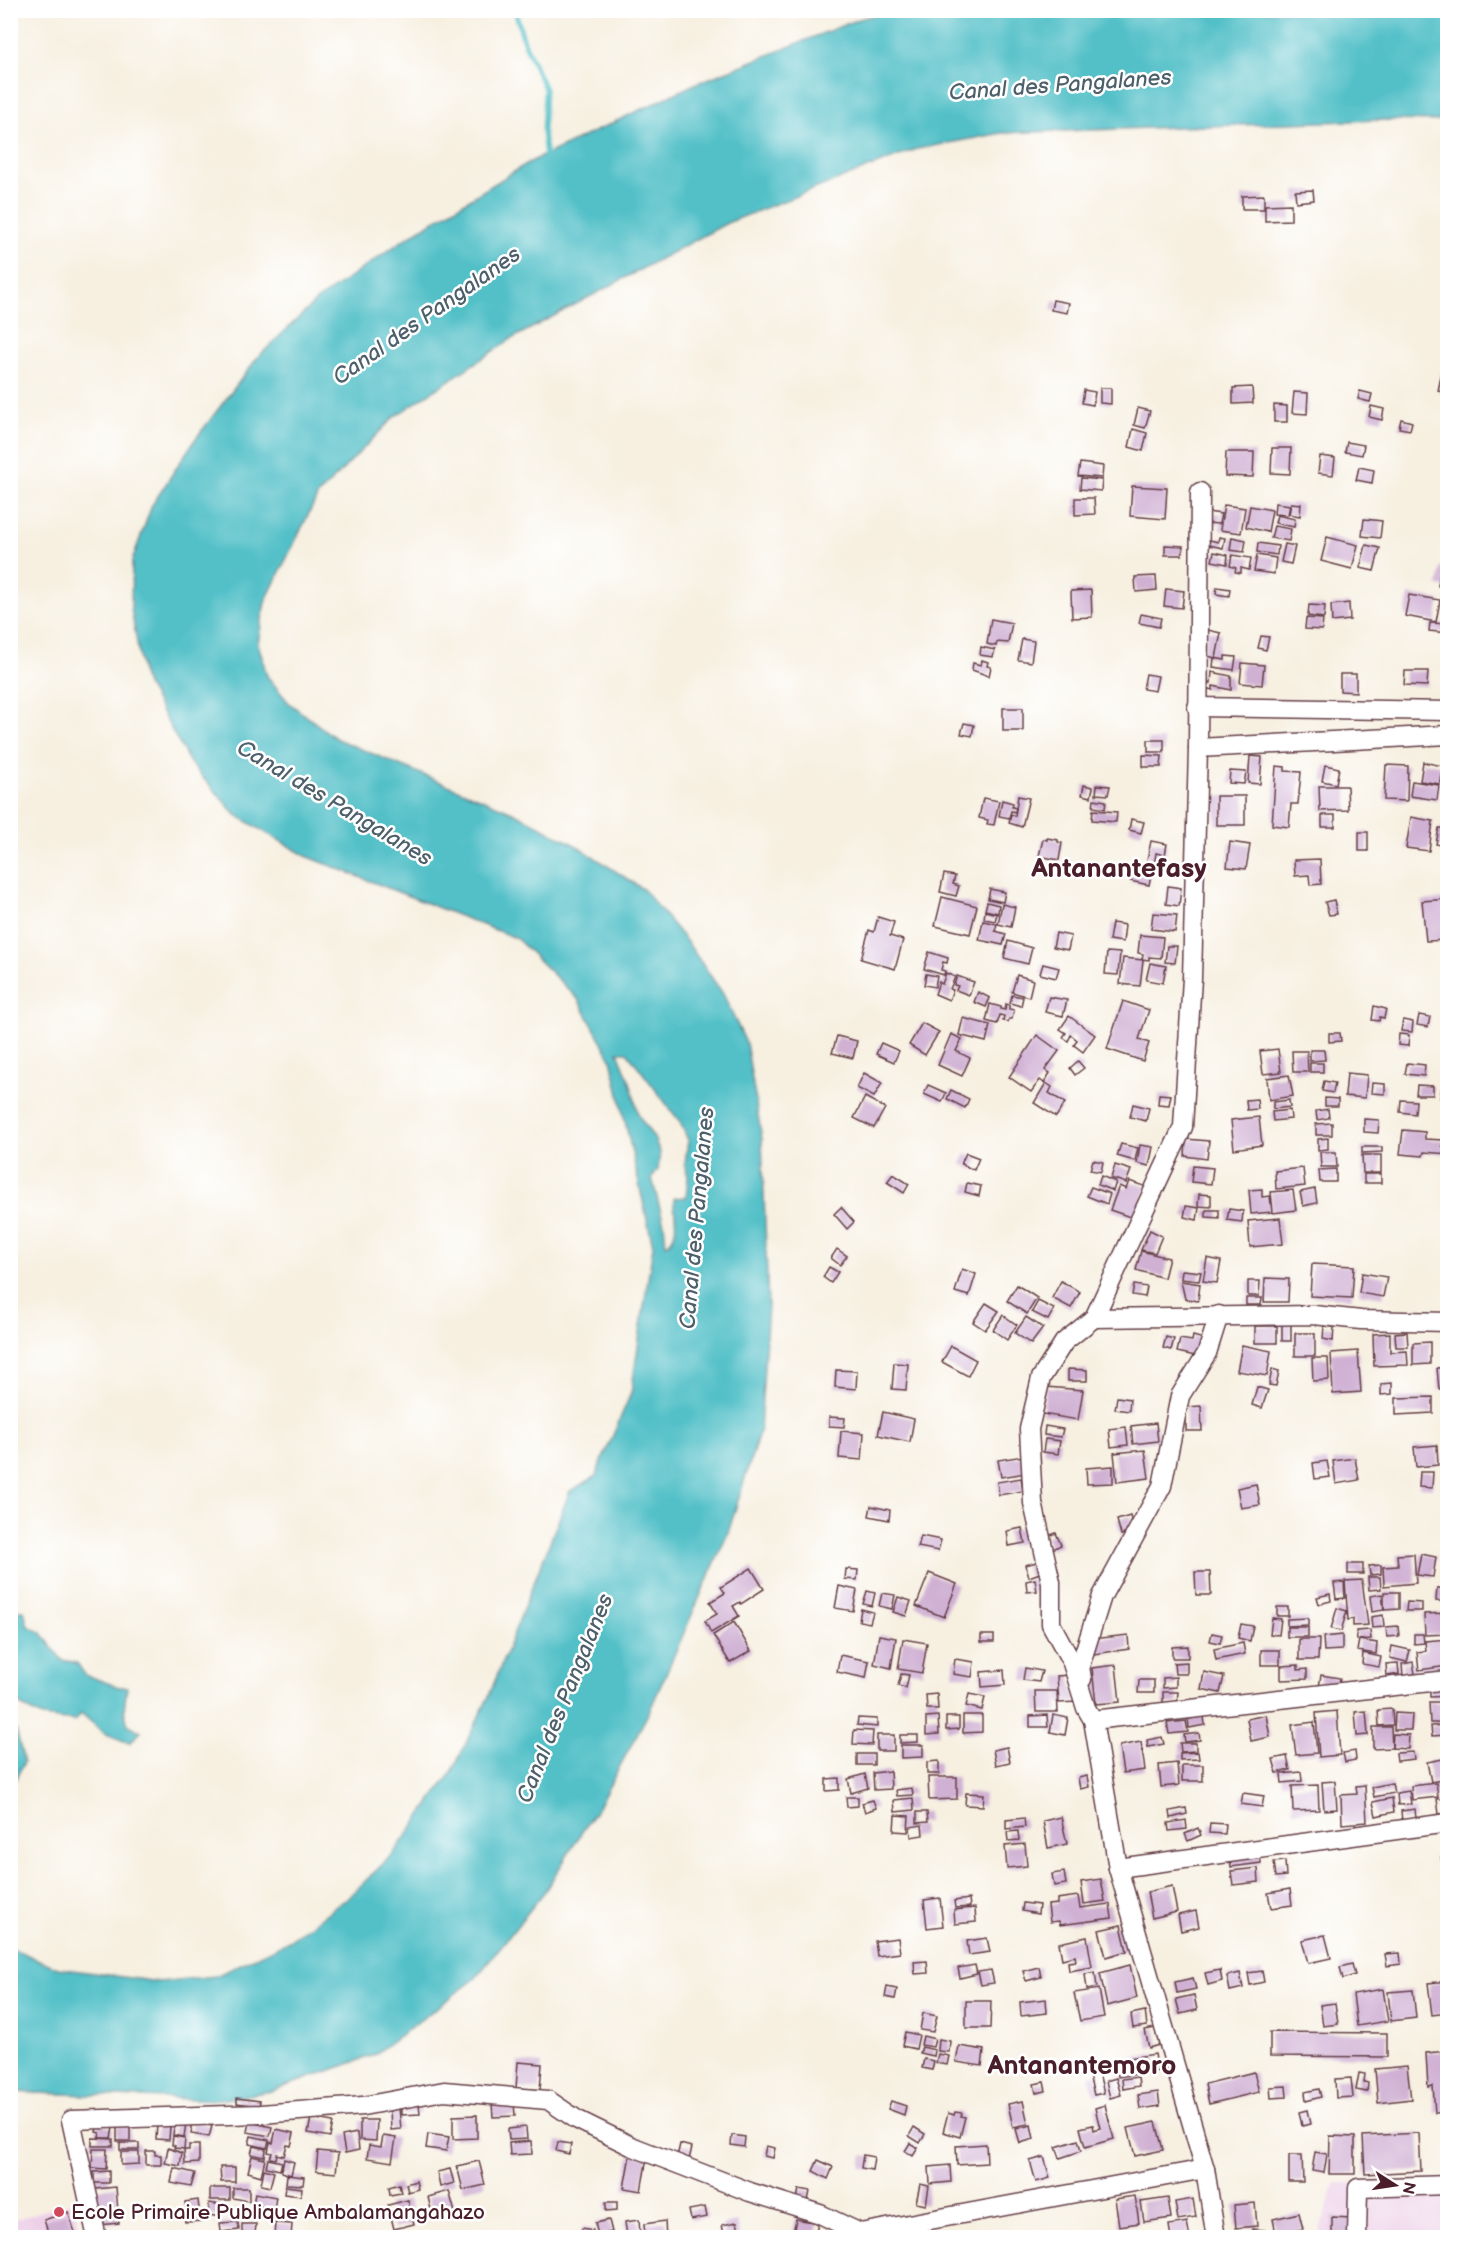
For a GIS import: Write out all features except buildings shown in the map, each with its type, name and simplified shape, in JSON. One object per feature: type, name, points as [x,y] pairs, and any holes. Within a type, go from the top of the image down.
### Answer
[{"type":"street","points":[[1090,1714],[1072,1663],[1051,1624],[1051,1582],[1033,1503],[1029,1428],[1041,1378],[1064,1342],[1094,1318],[1183,1127],[1191,978],[1198,748],[1200,492]]},
{"type":"street","points":[[1197,707],[1448,711]]},
{"type":"street","points":[[1198,748],[1448,735]]},
{"type":"street","points":[[1216,2238],[1205,2169],[1118,1868],[1080,1666],[1102,1596],[1162,1486],[1180,1396],[1207,1353],[1219,1315]]},
{"type":"street","points":[[1094,1318],[1314,1315],[1361,1320],[1448,1322]]},
{"type":"street","points":[[1090,1714],[1448,1680]]},
{"type":"street","points":[[1118,1868],[1448,1822]]},
{"type":"street","points":[[97,2238],[71,2120],[261,2114],[363,2106],[444,2091],[548,2100],[576,2118],[631,2146],[750,2192],[820,2214],[856,2235],[1205,2169]]},
{"type":"street","points":[[1357,2238],[1358,2187],[1448,2186]]},
{"type":"shaded area","points":[[1447,2181],[1447,2237],[1320,2238],[1320,2230],[1335,2183]]},
{"type":"shaded area","name":"Ecole Primaire Publique Ambalamangahazo","points":[[73,2202],[82,2237],[11,2238],[11,2221]]},
{"type":"water","name":"Canal des Pangalanes","points":[[895,10],[1447,11],[1447,121],[1380,120],[1002,133],[917,149],[727,223],[513,338],[394,417],[318,495],[265,602],[258,643],[267,676],[289,703],[337,739],[515,813],[577,846],[643,889],[687,942],[723,994],[746,1043],[762,1139],[768,1305],[760,1430],[728,1533],[649,1712],[600,1803],[545,1891],[475,1979],[374,2055],[272,2091],[218,2100],[11,2092],[11,1948],[58,1968],[159,1982],[216,1976],[289,1941],[350,1896],[394,1853],[452,1772],[489,1696],[570,1491],[595,1477],[631,1393],[653,1246],[611,1059],[578,999],[516,938],[306,856],[236,815],[190,763],[143,678],[131,608],[132,561],[152,505],[194,441],[258,357],[316,301],[405,239],[528,163],[695,84],[859,19]],"holes":[[[618,1052],[627,1052],[680,1122],[688,1140],[685,1164],[688,1177],[686,1197],[674,1198],[675,1230],[666,1245],[664,1224],[652,1178],[658,1170],[660,1152],[654,1138],[639,1116],[630,1082]]]},
{"type":"water","points":[[11,1610],[24,1610],[28,1626],[41,1632],[62,1660],[77,1663],[85,1675],[119,1687],[127,1687],[124,1710],[128,1725],[141,1732],[129,1743],[104,1733],[81,1713],[75,1721],[42,1717],[18,1704],[11,1707]]},
{"type":"water","points":[[11,1726],[16,1730],[24,1762],[11,1788]]},
{"type":"waterway","points":[[515,10],[524,42],[545,89],[543,131],[546,159]]},
{"type":"place","name":"Ecole Primaire Publique Ambalamangahazo","points":[[59,2212]]},
{"type":"district","name":"Antanantefasy","points":[[1119,868]]},
{"type":"district","name":"Antanantemoro","points":[[1082,2065]]}]
